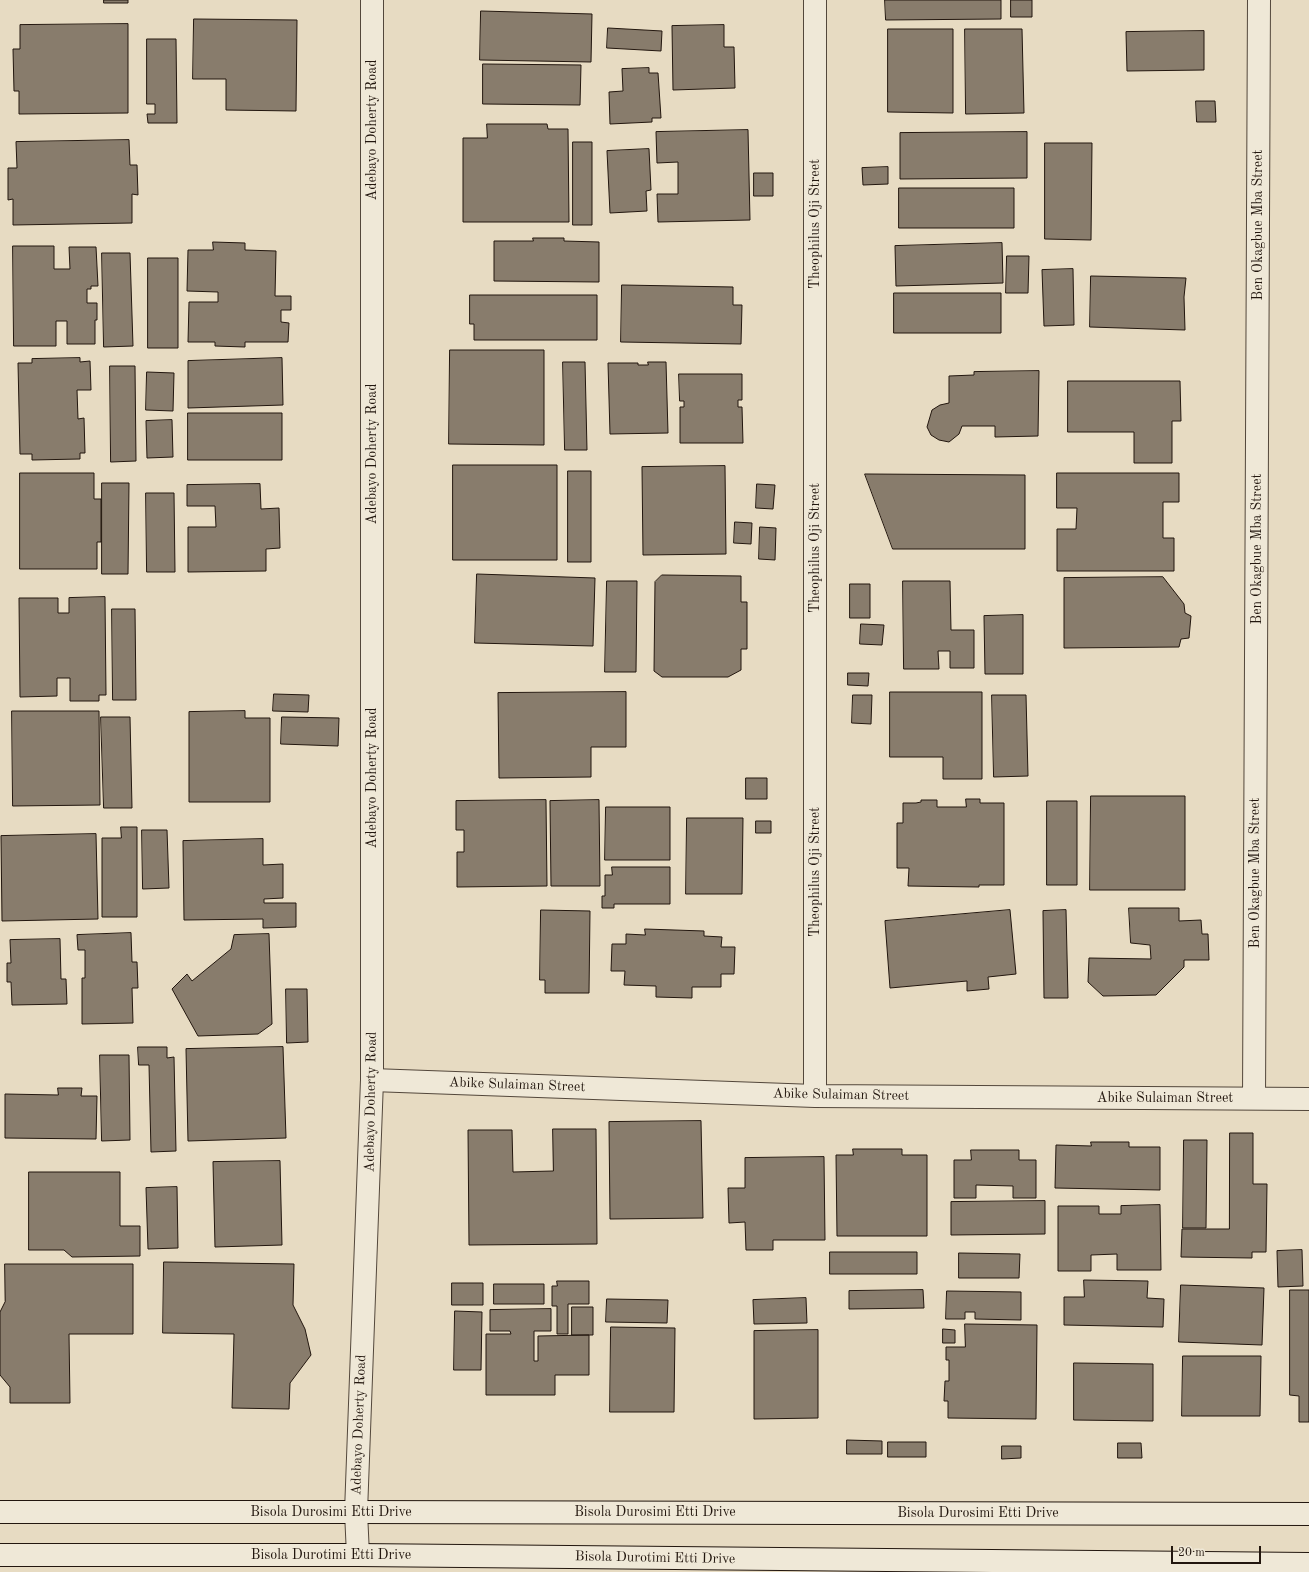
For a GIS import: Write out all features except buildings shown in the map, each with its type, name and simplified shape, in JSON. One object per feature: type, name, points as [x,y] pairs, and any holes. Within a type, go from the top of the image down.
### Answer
[{"type":"street","name":"Adebayo Doherty Road","points":[[358,1555],[356,1512],[372,1080],[372,0]]},
{"type":"street","name":"Theophilus Oji Street","points":[[815,0],[815,1096]]},
{"type":"street","name":"Ben Okagbue Mba Street","points":[[1254,1098],[1259,0]]},
{"type":"street","name":"Abike Sulaiman Street","points":[[372,1080],[815,1096],[1309,1099]]},
{"type":"street","name":"Bisola Durosimi Etti Drive","points":[[0,1512],[1309,1514]]},
{"type":"street","name":"Bisola Durotimi Etti Drive","points":[[0,1555],[358,1555],[1309,1564]]}]
